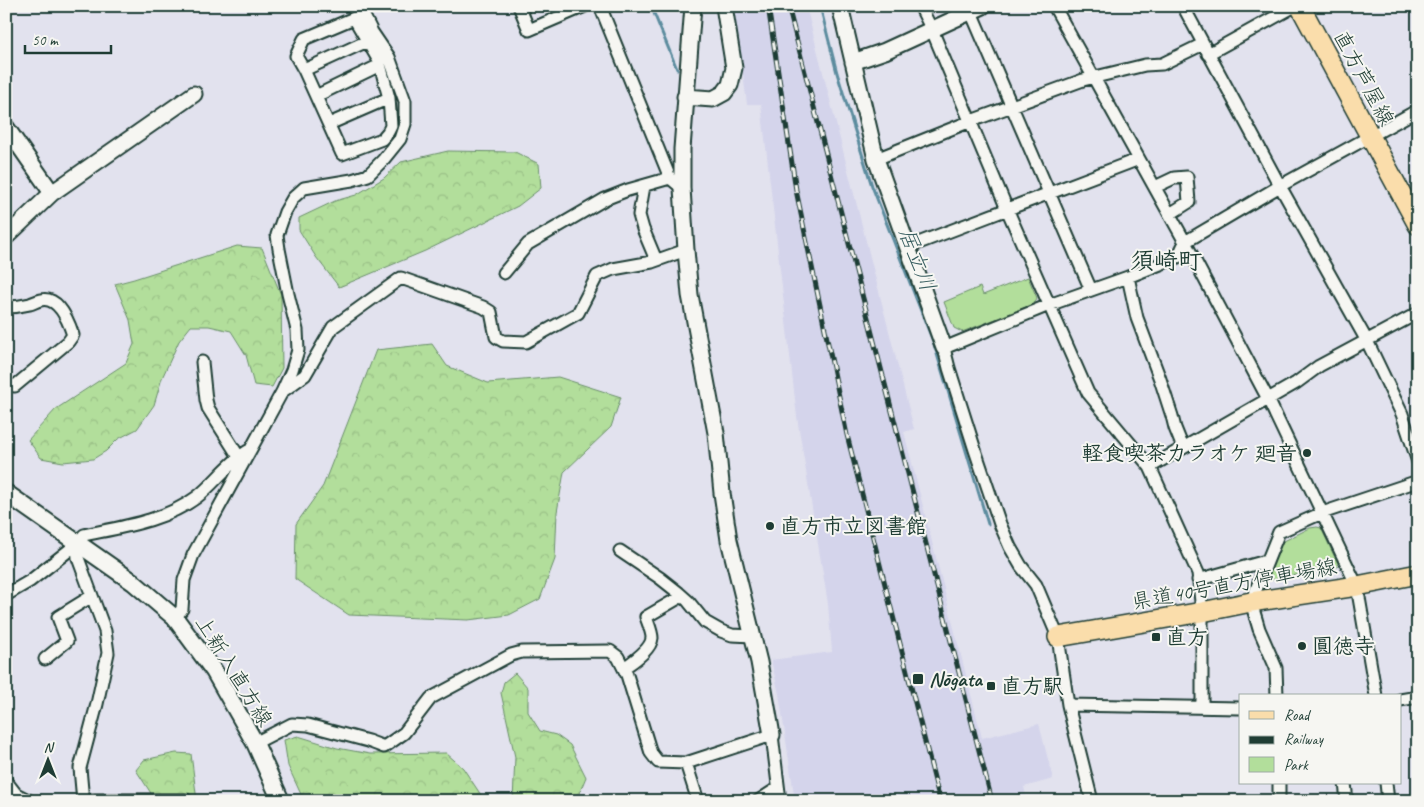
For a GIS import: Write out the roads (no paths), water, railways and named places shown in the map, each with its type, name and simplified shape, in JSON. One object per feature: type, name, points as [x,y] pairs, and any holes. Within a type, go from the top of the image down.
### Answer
[{"type":"main road","name":"直方芦屋線","points":[[1300,6],[1418,225]]},
{"type":"main road","name":"上新入直方線","points":[[6,493],[133,582],[175,618],[214,672],[255,743],[281,801]]},
{"type":"main road","name":"県道40号直方停車場線","points":[[1058,637],[1418,574]]},
{"type":"street","points":[[175,618],[182,609],[184,580],[193,555],[282,392],[292,370],[298,350],[297,330],[277,235],[285,212],[293,198],[304,188],[352,180],[368,175],[400,140],[405,124],[405,101],[389,57],[371,39],[354,18],[304,39],[296,56],[342,154],[382,139],[391,126],[389,98],[380,64],[371,39],[359,6]]},
{"type":"street","points":[[519,6],[528,30],[585,6]]},
{"type":"street","points":[[600,6],[670,178],[682,188]]},
{"type":"street","points":[[693,6],[682,149],[682,188],[690,295],[716,434],[729,540],[753,636],[772,735],[780,801]]},
{"type":"street","points":[[685,97],[713,99],[724,93],[730,85],[734,68],[724,6]]},
{"type":"street","points":[[840,6],[876,159],[944,348],[1000,524],[1021,566],[1036,584],[1058,637],[1068,705],[1092,801]]},
{"type":"street","points":[[920,6],[972,121],[1007,209],[1088,393],[1150,467],[1198,573],[1202,612],[1202,707]]},
{"type":"street","points":[[1054,6],[1170,214],[1268,399],[1357,586],[1376,694]]},
{"type":"street","points":[[1183,6],[1280,186],[1367,341],[1402,414],[1418,462]]},
{"type":"street","points":[[876,159],[972,121],[1093,77],[1145,65],[1162,64],[1205,49],[1294,6]]},
{"type":"street","points":[[853,62],[884,51],[977,9],[1012,106],[1091,290]]},
{"type":"street","points":[[304,70],[371,39]]},
{"type":"street","points":[[316,96],[380,64]]},
{"type":"street","points":[[6,237],[52,193],[194,94]]},
{"type":"street","points":[[329,124],[389,98]]},
{"type":"street","points":[[944,348],[1178,256],[1185,242],[1370,135],[1418,110]]},
{"type":"street","points":[[6,127],[52,193]]},
{"type":"street","points":[[908,247],[1139,159]]},
{"type":"street","points":[[1155,187],[1174,178],[1187,177],[1189,202],[1170,214]]},
{"type":"street","points":[[504,273],[528,244],[605,199],[670,178]]},
{"type":"street","points":[[644,186],[639,215],[643,230],[656,260]]},
{"type":"street","points":[[282,392],[305,375],[334,327],[400,278],[483,307],[491,312],[496,337],[503,341],[526,342],[578,313],[597,276],[613,269],[656,260],[686,250]]},
{"type":"street","points":[[1128,277],[1137,318],[1183,448]]},
{"type":"street","points":[[6,307],[24,306],[41,300],[47,300],[64,313],[72,335],[68,342],[15,386],[6,385]]},
{"type":"street","points":[[1150,467],[1296,383],[1319,366],[1418,313]]},
{"type":"street","points":[[202,362],[208,408],[239,457]]},
{"type":"street","points":[[6,595],[30,582],[77,544],[84,535],[139,523],[176,510],[197,497],[251,448]]},
{"type":"street","points":[[1277,694],[1276,668],[1251,602],[1279,532],[1322,513],[1418,481]]},
{"type":"street","points":[[77,544],[78,558],[105,631],[108,653],[80,768],[83,800],[186,800]]},
{"type":"street","points":[[620,551],[660,578],[682,596],[705,622],[732,635],[753,636]]},
{"type":"street","points":[[1198,580],[1266,561]]},
{"type":"street","points":[[45,658],[67,641],[58,617],[92,596]]},
{"type":"street","points":[[624,668],[649,646],[652,638],[646,617],[682,596]]},
{"type":"street","points":[[255,743],[292,724],[308,725],[384,747],[404,733],[431,698],[511,655],[522,652],[610,650],[618,657],[624,668],[651,753],[658,762],[686,763],[772,735]]},
{"type":"street","points":[[1402,700],[1418,697]]},
{"type":"street","points":[[1068,705],[1239,708]]},
{"type":"street","points":[[686,763],[698,801]]},
{"type":"street","points":[[6,781],[16,794],[30,801]]},
{"type":"street","points":[[1279,784],[1279,801]]},
{"type":"street","points":[[1345,784],[1347,801]]},
{"type":"street","points":[[1386,784],[1388,801]]},
{"type":"street","points":[[758,801],[778,788]]},
{"type":"waterway","points":[[651,6],[677,69]]},
{"type":"waterway","name":"居立川","points":[[820,6],[837,73],[872,186],[934,344],[988,524]]},
{"type":"railway","points":[[768,6],[796,190],[847,435],[940,801]]},
{"type":"railway","points":[[788,6],[992,801]]},
{"type":"place","name":"軽食喫茶カラオケ 廻音","points":[[1307,453]]},
{"type":"place","name":"直方市立図書館","points":[[770,526]]},
{"type":"place","name":"直方","points":[[1156,637]]},
{"type":"place","name":"圓徳寺","points":[[1302,646]]},
{"type":"place","name":"Nōgata","points":[[918,679]]},
{"type":"place","name":"直方駅","points":[[991,686]]},
{"type":"district","name":"須崎町","points":[[1166,261]]}]
